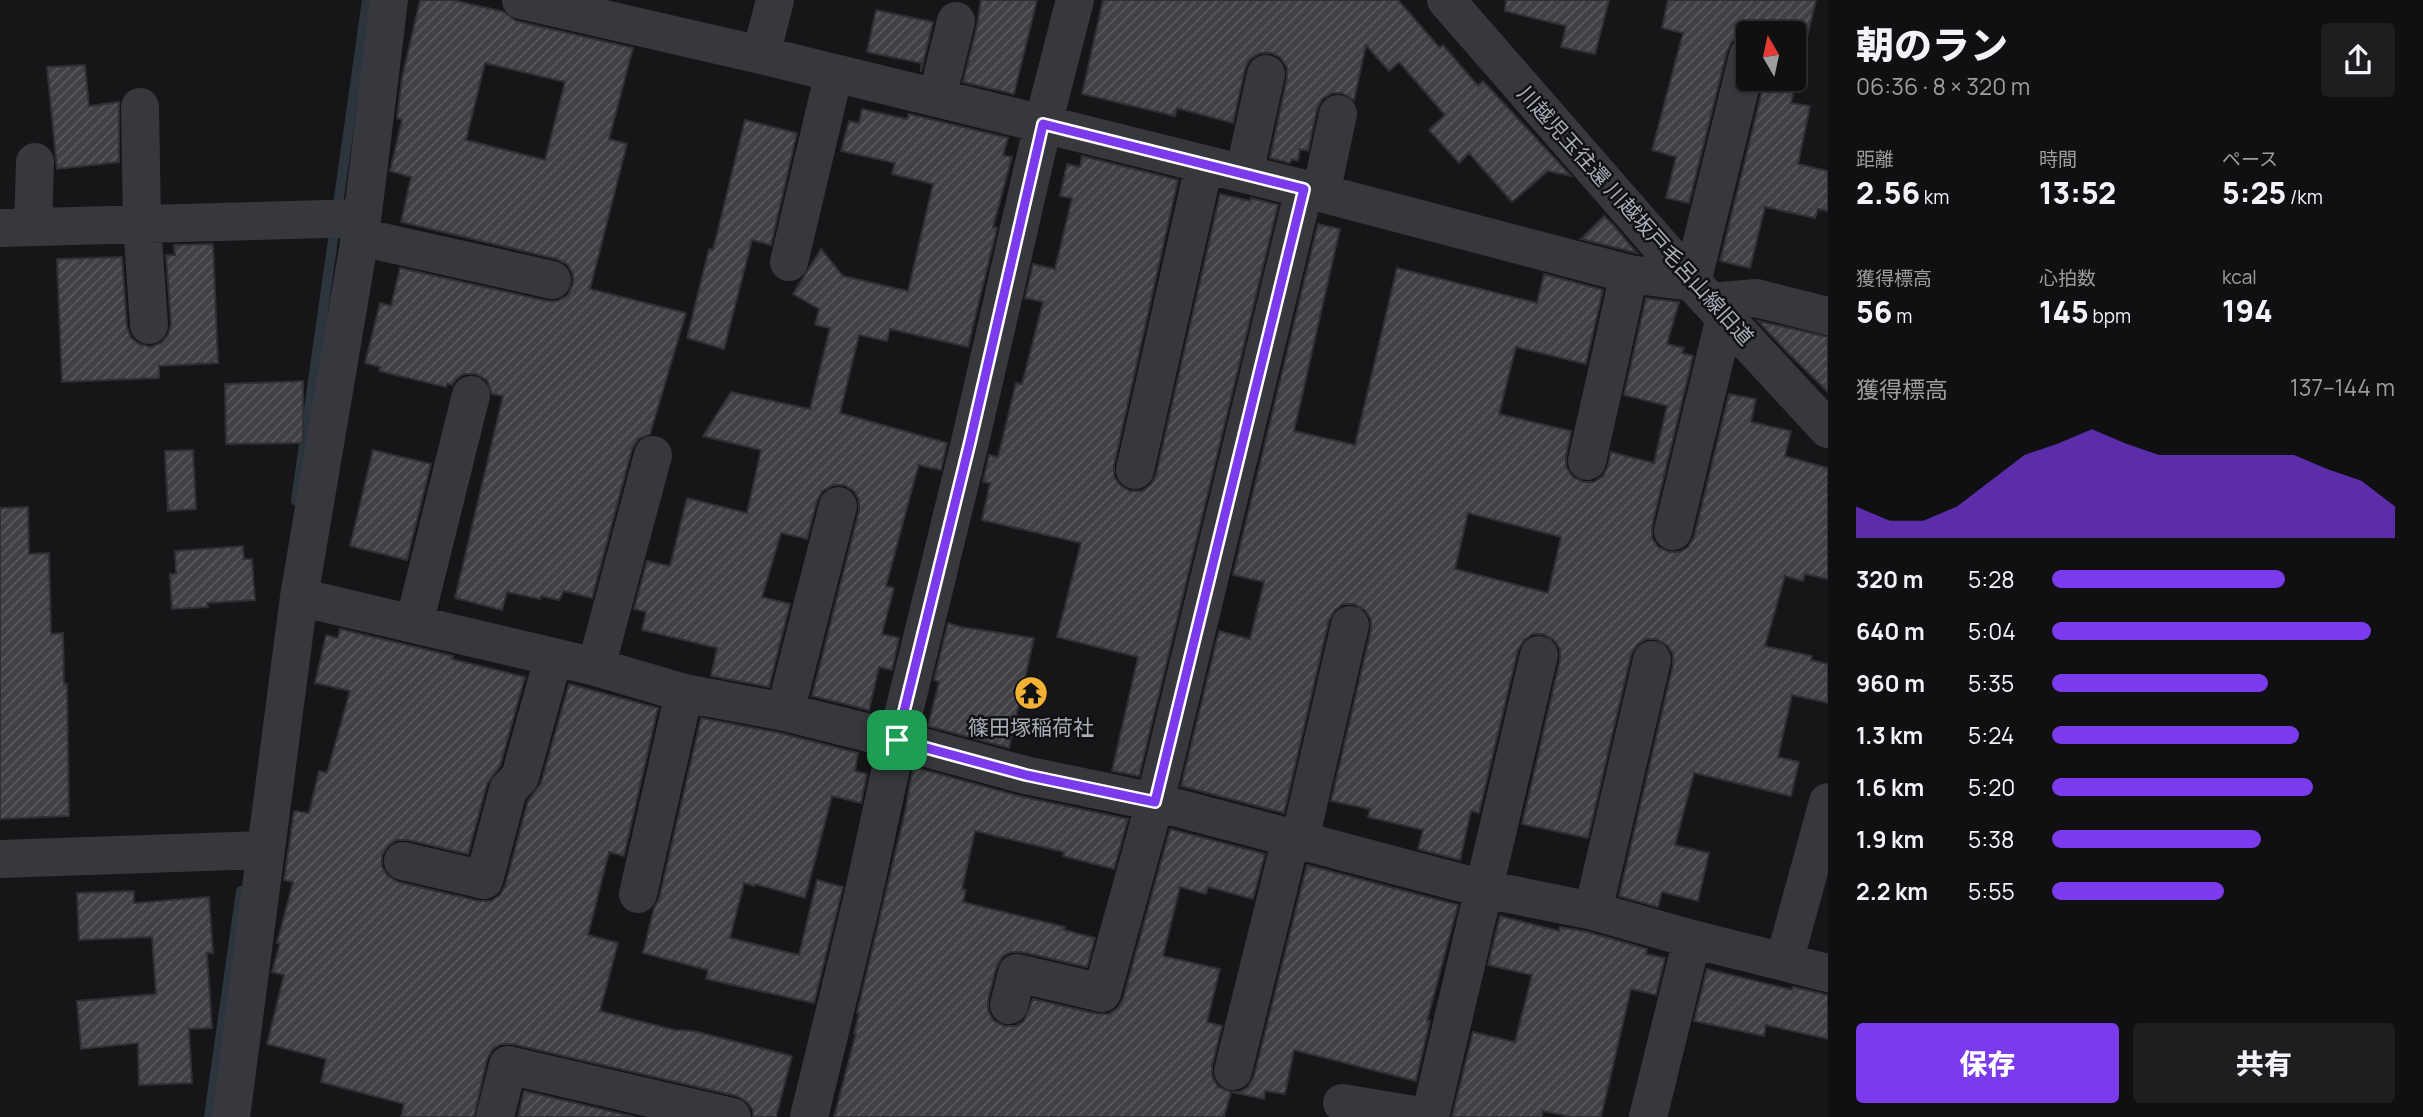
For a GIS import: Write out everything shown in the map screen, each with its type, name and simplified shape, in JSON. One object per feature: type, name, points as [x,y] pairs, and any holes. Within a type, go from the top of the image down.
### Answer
[{"type":"street","points":[[231,1117],[299,597],[361,227],[390,0]]},
{"type":"street","points":[[521,0],[566,6],[1203,166],[1313,191],[1629,274],[1709,300],[1756,298],[1828,316]]},
{"type":"street","points":[[761,55],[775,0]]},
{"type":"street","points":[[809,1117],[967,456],[1043,124],[1075,0]]},
{"type":"street","name":"川越児玉往還 川越坂戸毛呂山線旧道","points":[[1446,0],[1709,300],[1828,429]]},
{"type":"street","points":[[937,98],[956,21]]},
{"type":"street","points":[[789,262],[834,73]]},
{"type":"street","points":[[1244,174],[1266,74]]},
{"type":"street","points":[[1672,531],[1742,91]]},
{"type":"street","points":[[140,107],[142,225],[149,324]]},
{"type":"street","points":[[1009,1004],[1017,973],[1102,993],[1155,802],[1313,191],[1338,114]]},
{"type":"street","points":[[35,162],[16,228],[142,225],[361,227],[552,280]]},
{"type":"street","points":[[1135,470],[1203,166]]},
{"type":"street","points":[[1587,461],[1629,274]]},
{"type":"street","points":[[414,624],[471,394]]},
{"type":"street","points":[[596,667],[653,455]]},
{"type":"street","points":[[785,712],[838,506]]},
{"type":"street","points":[[299,597],[596,667],[684,693],[785,712],[1026,775],[1155,802],[1484,889],[1593,911],[1828,973]]},
{"type":"street","points":[[1233,1071],[1350,625]]},
{"type":"street","points":[[1342,1103],[1428,1117],[1539,655]]},
{"type":"street","points":[[403,862],[484,880],[508,790],[520,777],[553,659]]},
{"type":"street","points":[[1593,911],[1652,660]]},
{"type":"street","points":[[638,894],[684,693]]},
{"type":"street","points":[[1784,962],[1828,802]]},
{"type":"street","points":[[0,859],[264,850]]},
{"type":"street","points":[[1648,1117],[1692,939]]},
{"type":"street","points":[[495,1117],[508,1065],[732,1117]]},
{"type":"building","points":[[420,0],[453,0],[504,12],[516,21],[633,48],[609,139],[627,144],[590,289],[686,313],[650,434],[638,439],[632,449],[592,598],[564,591],[559,600],[507,592],[502,610],[455,598],[503,396],[492,394],[487,380],[476,374],[464,374],[452,385],[447,383],[446,387],[379,371],[380,367],[365,363],[380,303],[391,306],[400,268],[547,301],[558,301],[568,295],[573,284],[573,274],[567,264],[557,259],[401,222],[411,177],[390,171],[402,120],[397,118],[402,78]],"holes":[[[485,63],[565,82],[545,160],[466,140]]]},
{"type":"building","points":[[981,0],[1037,0],[1014,94],[963,82]]},
{"type":"building","points":[[1103,0],[1398,0],[1440,48],[1443,45],[1478,86],[1483,81],[1571,176],[1548,171],[1512,202],[1469,153],[1459,163],[1429,130],[1445,115],[1399,62],[1389,71],[1366,45],[1354,100],[1342,93],[1332,93],[1322,99],[1317,109],[1308,151],[1300,149],[1298,161],[1291,159],[1290,163],[1270,158],[1287,78],[1287,67],[1280,57],[1271,53],[1260,53],[1249,60],[1233,123],[1177,108],[1175,116],[1082,94]]},
{"type":"building","points":[[1506,0],[1609,0],[1595,54],[1561,47],[1566,26],[1505,11]]},
{"type":"building","points":[[1668,0],[1816,0],[1806,41],[1806,21],[1736,21],[1736,39],[1727,51],[1689,203],[1666,198],[1676,157],[1652,150],[1683,33],[1662,28]]},
{"type":"building","points":[[876,10],[933,22],[921,72],[921,63],[867,52]]},
{"type":"building","points":[[85,65],[89,106],[119,102],[119,162],[57,169],[47,67]]},
{"type":"building","points":[[1762,91],[1794,91],[1791,103],[1810,106],[1798,164],[1828,171],[1828,211],[1818,209],[1815,218],[1765,207],[1750,268],[1720,261]]},
{"type":"building","points":[[862,109],[907,119],[909,114],[1008,138],[1003,155],[1012,157],[993,227],[997,228],[968,347],[890,329],[887,341],[859,335],[840,413],[947,443],[941,470],[919,465],[915,478],[886,586],[894,588],[882,634],[899,638],[892,670],[879,667],[869,710],[812,696],[859,511],[859,500],[854,491],[844,485],[833,485],[822,491],[807,539],[781,533],[762,597],[790,604],[769,687],[711,676],[717,648],[642,630],[646,612],[634,609],[647,561],[670,566],[687,498],[747,513],[761,450],[703,436],[731,392],[810,409],[830,328],[815,325],[819,309],[793,294],[821,249],[843,276],[908,291],[933,184],[892,174],[895,163],[841,151],[849,121],[859,123]]},
{"type":"building","points":[[745,120],[797,133],[771,245],[752,240],[724,349],[687,338],[709,249],[713,250]]},
{"type":"building","points":[[1082,156],[1178,180],[1114,465],[1114,477],[1121,486],[1130,491],[1142,491],[1151,484],[1156,475],[1220,194],[1278,205],[1139,776],[1112,771],[1138,657],[1057,637],[1081,543],[982,520],[990,483],[983,482],[989,455],[998,457],[1016,383],[1022,384],[1043,302],[1025,298],[1033,264],[1055,269],[1072,198],[1060,196],[1067,164],[1080,167]]},
{"type":"building","points":[[1604,216],[1614,226],[1637,253],[1581,239]]},
{"type":"building","points":[[1318,224],[1340,229],[1294,431],[1355,445],[1397,268],[1537,303],[1544,274],[1603,290],[1586,364],[1516,347],[1499,414],[1571,431],[1566,467],[1573,477],[1583,482],[1594,482],[1603,476],[1611,452],[1654,463],[1667,406],[1624,395],[1646,298],[1679,302],[1667,344],[1684,348],[1682,353],[1693,356],[1652,526],[1652,538],[1658,547],[1669,552],[1680,552],[1688,547],[1694,537],[1729,394],[1756,399],[1751,422],[1791,431],[1785,456],[1828,468],[1828,579],[1805,574],[1803,581],[1785,576],[1765,646],[1812,656],[1811,660],[1828,664],[1828,703],[1792,695],[1778,757],[1799,762],[1791,796],[1694,773],[1675,845],[1709,853],[1698,901],[1662,892],[1658,907],[1619,896],[1673,665],[1673,654],[1667,645],[1656,639],[1646,639],[1637,645],[1631,655],[1588,838],[1522,824],[1560,660],[1560,649],[1554,640],[1543,634],[1533,634],[1524,640],[1518,650],[1479,813],[1471,811],[1460,860],[1418,849],[1423,830],[1368,817],[1370,809],[1331,801],[1371,630],[1371,619],[1365,610],[1354,604],[1343,604],[1329,620],[1284,813],[1181,786],[1219,631],[1250,639],[1264,582],[1233,575]],"holes":[[[1468,513],[1561,537],[1548,593],[1455,569]]]},
{"type":"building","points":[[213,244],[218,363],[159,366],[159,378],[62,382],[57,259],[122,257],[127,327],[131,338],[139,344],[151,347],[161,343],[168,335],[171,324],[166,255],[175,255],[174,245]]},
{"type":"building","points":[[1758,321],[1828,337],[1828,392],[1789,354]]},
{"type":"building","points":[[303,381],[303,443],[226,444],[225,384]]},
{"type":"building","points":[[193,450],[196,509],[168,511],[165,451]]},
{"type":"building","points":[[373,450],[431,464],[407,560],[350,546]]},
{"type":"building","points":[[28,507],[29,554],[49,553],[51,634],[63,633],[64,684],[67,684],[69,816],[0,819],[0,508]]},
{"type":"building","points":[[243,546],[244,559],[252,559],[255,600],[207,603],[208,607],[172,609],[170,574],[176,574],[175,551]]},
{"type":"building","points":[[948,623],[1034,638],[1009,748],[928,726],[939,682],[934,680]]},
{"type":"building","points":[[340,629],[453,656],[452,659],[525,677],[500,766],[487,784],[468,854],[408,840],[396,840],[382,855],[382,867],[388,876],[398,882],[479,901],[491,901],[500,895],[505,886],[528,801],[541,783],[569,684],[658,708],[624,856],[609,852],[588,935],[618,943],[600,1011],[792,1056],[776,1117],[753,1117],[753,1110],[747,1102],[737,1096],[512,1044],[501,1044],[493,1049],[487,1059],[474,1117],[401,1117],[404,1104],[321,1082],[326,1059],[267,1044],[284,975],[272,972],[293,882],[284,880],[294,811],[309,813],[319,771],[327,773],[350,691],[315,683],[326,635],[338,638]]},
{"type":"building","points":[[701,718],[780,733],[858,753],[855,771],[867,774],[861,803],[832,796],[805,898],[744,883],[730,938],[799,955],[817,880],[843,887],[814,1003],[706,979],[708,970],[643,953],[654,908],[659,899]]},
{"type":"building","points":[[913,767],[1019,796],[1128,819],[1114,869],[1063,856],[1064,852],[975,831],[962,889],[966,890],[963,902],[1065,927],[1064,930],[1095,938],[1087,967],[1022,952],[1011,952],[1002,957],[996,968],[988,1010],[993,1020],[1004,1026],[1016,1026],[1024,1021],[1033,999],[1098,1014],[1109,1014],[1118,1008],[1123,999],[1170,829],[1265,854],[1253,899],[1208,887],[1206,894],[1180,887],[1163,956],[1220,969],[1207,1022],[1222,1026],[1212,1076],[1218,1087],[1231,1092],[1224,1117],[834,1117],[856,1033],[857,1013],[905,812]]},
{"type":"building","points":[[1307,865],[1458,905],[1427,1021],[1430,1021],[1416,1081],[1294,1050],[1285,1094],[1265,1091],[1264,1099],[1232,1092],[1240,1092],[1248,1087],[1254,1076]]},
{"type":"building","points":[[134,891],[134,903],[209,897],[213,953],[207,953],[212,1028],[189,1029],[192,1083],[139,1085],[138,1043],[81,1049],[77,1001],[156,994],[152,937],[79,940],[77,893]]},
{"type":"building","points":[[1500,916],[1559,931],[1560,927],[1588,932],[1647,949],[1646,954],[1665,958],[1656,995],[1631,989],[1601,1117],[1571,1117],[1543,1111],[1542,1117],[1452,1117],[1473,1032],[1515,1042],[1532,975],[1488,965]]},
{"type":"building","points":[[1707,969],[1792,990],[1793,987],[1828,995],[1828,1039],[1766,1025],[1764,1036],[1694,1021]]},
{"type":"building","points":[[524,1091],[635,1117],[518,1117]]},
{"type":"waterway","points":[[296,501],[367,0]]},
{"type":"waterway","points":[[209,1117],[241,891]]},
{"type":"place","name":"篠田塚稲荷社","points":[[1031,693]]},
{"type":"route","points":[[1043,124],[1304,189],[1155,802],[1026,775],[897,740],[970,442],[1043,124]]}]
